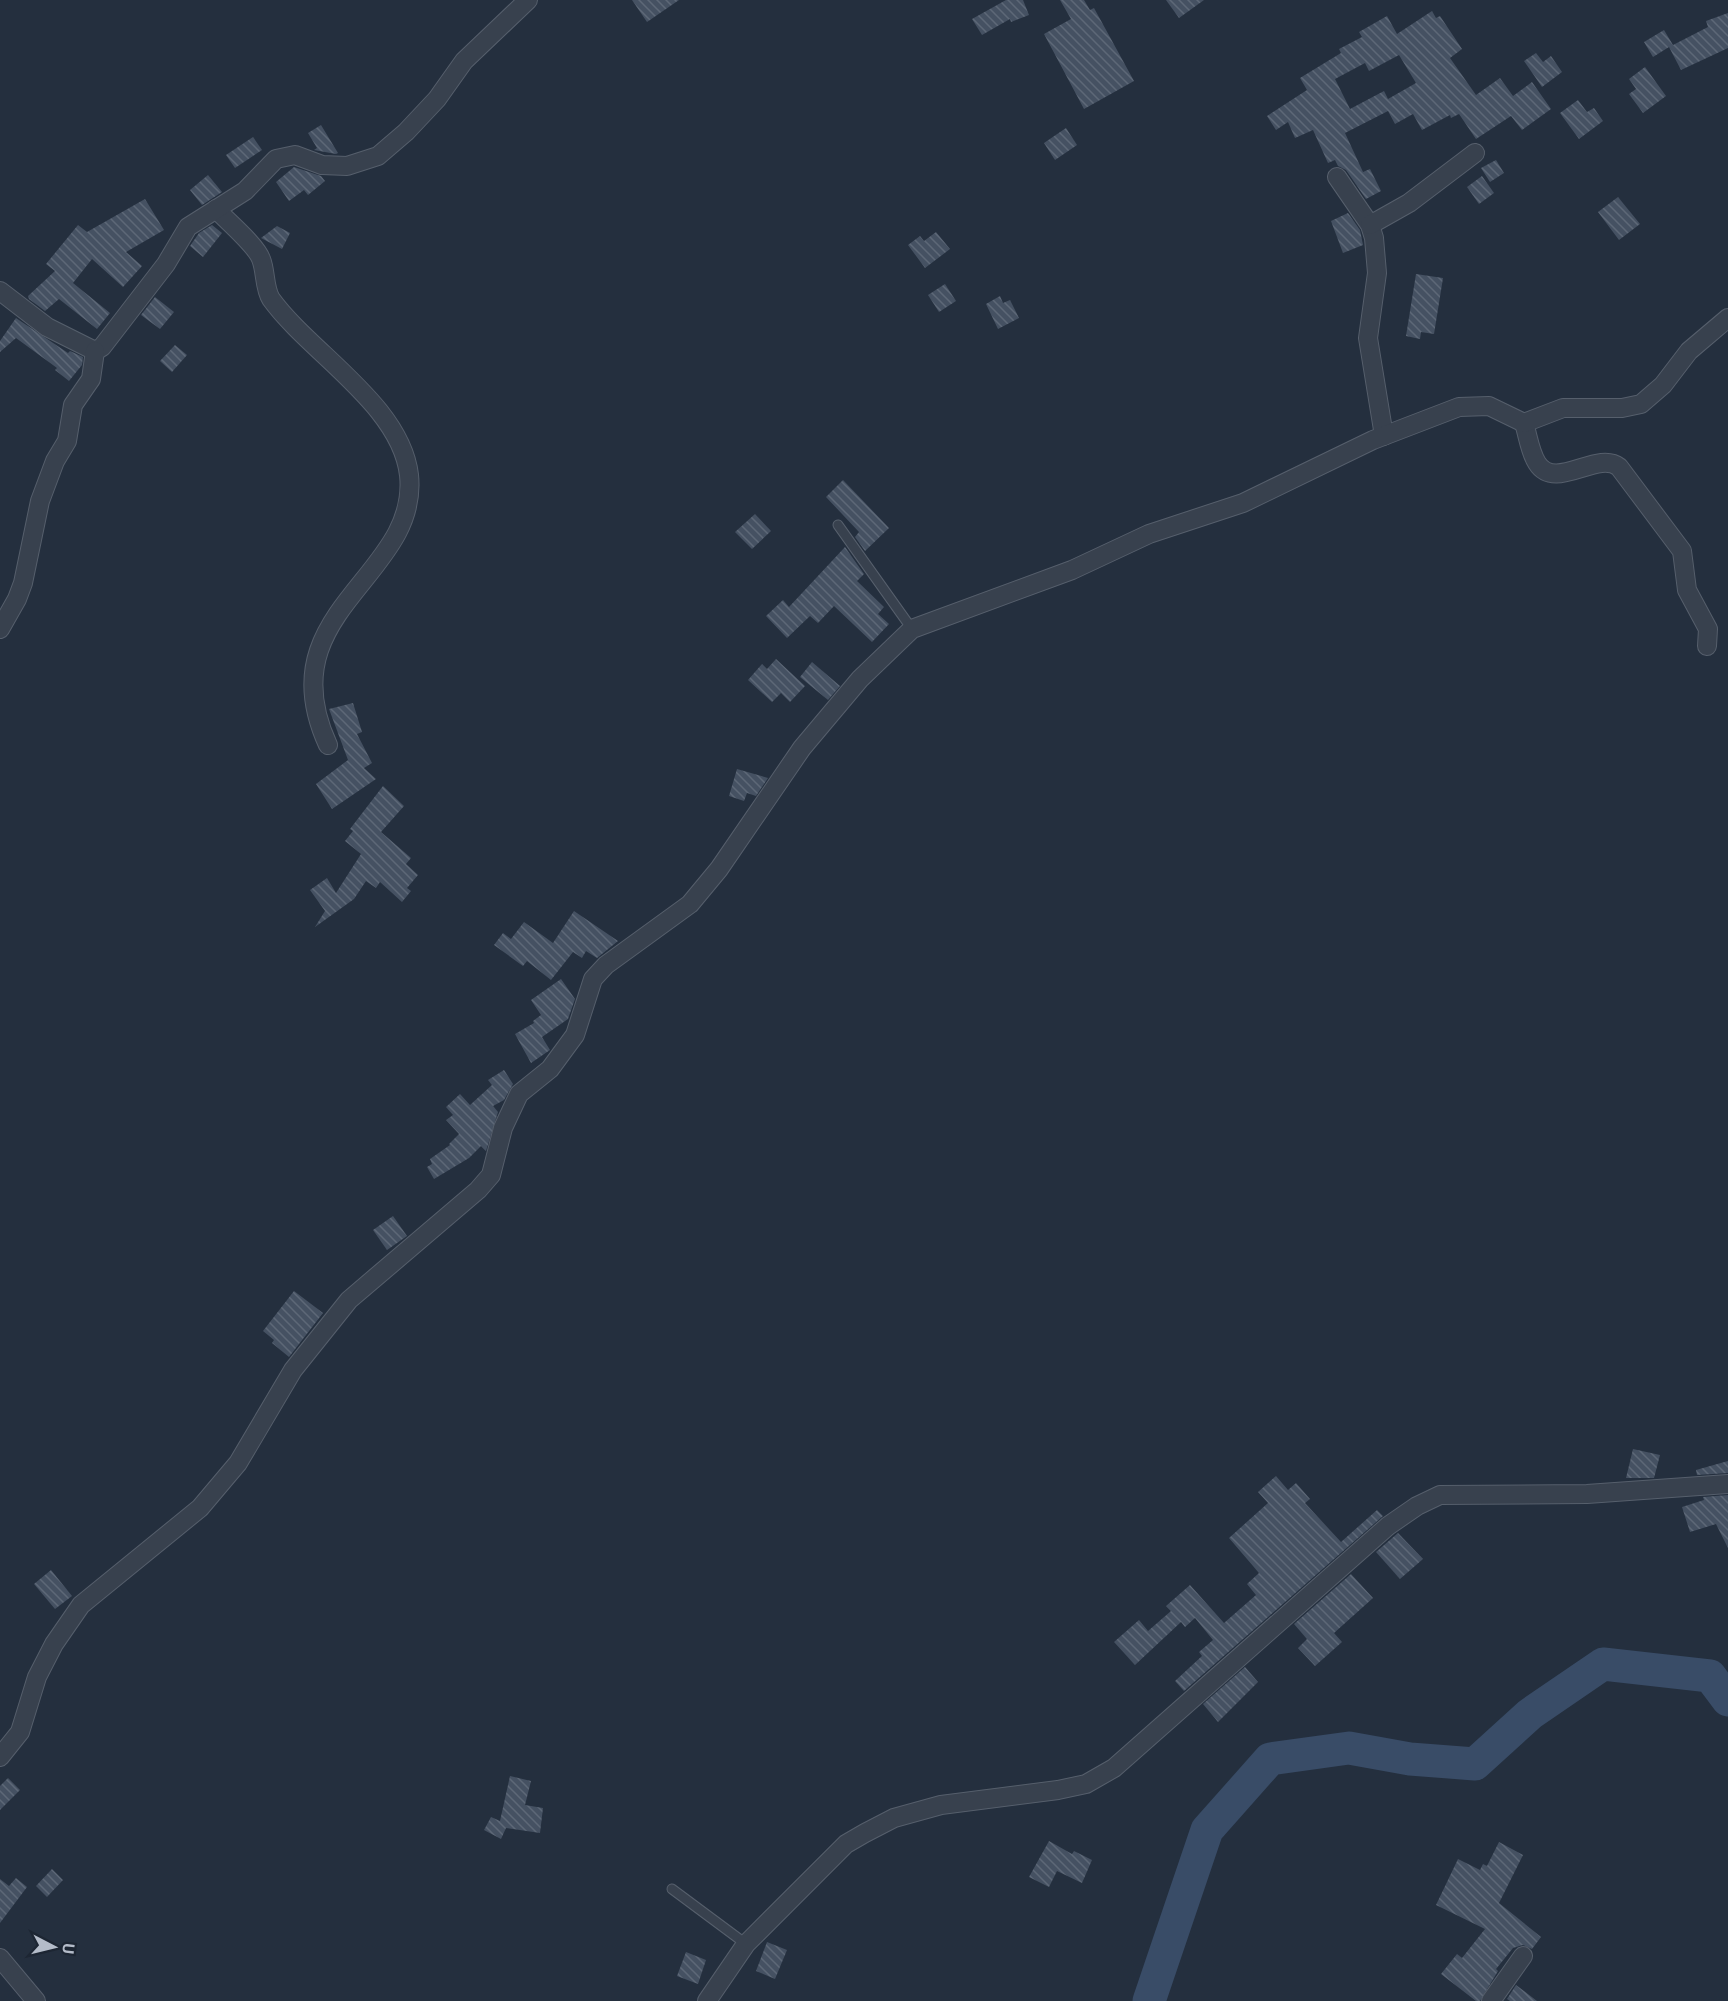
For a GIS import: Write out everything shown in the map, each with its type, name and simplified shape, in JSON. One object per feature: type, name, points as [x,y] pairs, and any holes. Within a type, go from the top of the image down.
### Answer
[{"type":"street","points":[[0,629],[23,583],[40,501],[55,461],[67,441],[74,405],[91,379],[95,351],[102,346],[159,273],[188,227],[246,191],[276,159],[295,155],[322,165],[347,166],[378,156],[406,132],[442,92],[464,61],[528,0]]},
{"type":"street","points":[[1370,225],[1410,203],[1475,153]]},
{"type":"street","points":[[1337,177],[1370,225],[1377,273],[1368,338],[1384,436]]},
{"type":"street","points":[[216,209],[261,257],[270,297],[385,418],[399,440],[407,463],[409,492],[397,531],[338,612],[326,631],[319,652],[314,698],[317,721],[328,745]]},
{"type":"street","points":[[0,291],[47,327],[95,351]]},
{"type":"street","points":[[1524,423],[1563,408],[1622,408],[1641,404],[1663,385],[1689,351],[1728,318]]},
{"type":"street","points":[[0,1757],[20,1732],[37,1677],[54,1644],[81,1605],[200,1508],[238,1463],[293,1370],[349,1300],[478,1190],[491,1175],[503,1128],[519,1094],[550,1069],[564,1053],[575,1035],[593,979],[606,965],[690,904],[719,869],[802,748],[860,679],[912,629],[1072,570],[1149,534],[1243,504],[1384,436],[1459,407],[1476,405],[1490,406],[1524,423],[1536,461],[1544,471],[1558,473],[1606,462],[1619,467],[1682,551],[1687,590],[1708,629],[1707,646]]},
{"type":"street","points":[[707,2001],[746,1944],[846,1844],[894,1818],[941,1805],[1058,1790],[1086,1784],[1114,1768],[1381,1532],[1417,1506],[1440,1495],[1587,1494],[1728,1484]]},
{"type":"street","points":[[1491,2001],[1523,1956]]},
{"type":"street","points":[[0,1958],[36,2001]]},
{"type":"lane","points":[[838,525],[912,629]]},
{"type":"lane","points":[[672,1888],[746,1944]]},
{"type":"building","points":[[632,0],[679,0],[647,22]]},
{"type":"building","points":[[1006,0],[1023,0],[1029,15],[1011,22],[1010,19],[982,35],[972,19]]},
{"type":"building","points":[[1060,0],[1084,0],[1090,10],[1094,8],[1134,81],[1084,109],[1044,34],[1071,19]]},
{"type":"building","points":[[1166,0],[1204,0],[1179,18]]},
{"type":"building","points":[[1432,11],[1436,18],[1440,16],[1462,49],[1450,58],[1476,95],[1500,78],[1513,96],[1532,82],[1551,109],[1522,130],[1511,116],[1476,139],[1459,114],[1451,118],[1450,115],[1422,130],[1413,114],[1395,124],[1388,111],[1345,133],[1363,172],[1370,169],[1381,191],[1366,199],[1346,170],[1338,166],[1335,160],[1328,163],[1313,130],[1295,138],[1288,122],[1276,130],[1267,116],[1307,90],[1300,78],[1341,53],[1339,49],[1362,37],[1359,32],[1387,16],[1397,34]],"holes":[[[1399,55],[1416,83],[1388,99],[1384,91],[1350,109],[1335,79],[1365,63],[1369,71]]]},
{"type":"building","points":[[1728,13],[1728,48],[1681,70],[1669,47],[1653,57],[1644,42],[1664,30],[1673,45],[1708,27],[1706,21]]},
{"type":"building","points":[[1536,53],[1543,62],[1551,56],[1562,72],[1542,87],[1524,61]]},
{"type":"building","points":[[1645,67],[1666,96],[1643,113],[1629,94],[1636,89],[1629,79]]},
{"type":"building","points":[[1578,100],[1587,112],[1594,108],[1603,121],[1579,139],[1560,113]]},
{"type":"building","points":[[321,125],[338,153],[314,150],[317,148],[308,133]]},
{"type":"building","points":[[1066,128],[1077,145],[1055,160],[1044,143]]},
{"type":"building","points":[[253,137],[262,150],[235,168],[226,155]]},
{"type":"building","points":[[1496,160],[1504,173],[1490,182],[1481,168]]},
{"type":"building","points":[[294,167],[321,176],[325,181],[308,195],[304,190],[289,201],[276,182]]},
{"type":"building","points":[[208,175],[222,192],[202,205],[190,190]]},
{"type":"building","points":[[1482,176],[1494,193],[1479,204],[1467,187]]},
{"type":"building","points":[[1618,197],[1640,224],[1619,240],[1598,212]]},
{"type":"building","points":[[145,199],[164,230],[126,252],[142,266],[123,287],[92,259],[73,283],[110,313],[97,329],[59,299],[45,311],[29,299],[28,296],[55,271],[46,264],[78,225],[87,232]]},
{"type":"building","points":[[1348,213],[1360,230],[1363,245],[1343,253],[1331,221]]},
{"type":"building","points":[[212,225],[222,233],[203,257],[190,246],[199,233]]},
{"type":"building","points":[[277,226],[290,233],[282,249],[261,238]]},
{"type":"building","points":[[936,232],[950,249],[925,268],[908,245],[920,236],[924,241]]},
{"type":"building","points":[[1416,274],[1443,278],[1434,334],[1421,332],[1420,339],[1406,336]]},
{"type":"building","points":[[945,284],[956,301],[939,312],[928,295]]},
{"type":"building","points":[[1000,296],[1003,303],[1010,300],[1019,318],[998,329],[986,304]]},
{"type":"building","points":[[155,297],[174,312],[160,329],[141,315]]},
{"type":"building","points":[[16,318],[68,353],[70,351],[83,357],[82,365],[69,381],[55,370],[57,368],[16,338],[0,352],[0,341]]},
{"type":"building","points":[[175,345],[187,355],[172,372],[160,361]]},
{"type":"building","points":[[843,480],[889,528],[865,551],[855,537],[859,532],[826,497]]},
{"type":"building","points":[[755,514],[771,531],[752,549],[735,532]]},
{"type":"building","points":[[845,547],[864,574],[857,581],[884,607],[878,614],[889,624],[872,642],[834,606],[818,623],[810,616],[787,638],[766,616],[783,600],[789,607]]},
{"type":"building","points":[[776,659],[805,686],[790,702],[781,693],[772,702],[748,680],[762,664],[767,669]]},
{"type":"building","points":[[812,662],[840,686],[828,700],[800,677]]},
{"type":"building","points":[[353,703],[362,732],[357,734],[372,763],[364,768],[376,779],[332,809],[316,784],[348,760],[329,709]]},
{"type":"building","points":[[737,769],[768,778],[756,796],[747,793],[744,801],[729,796]]},
{"type":"building","points":[[383,786],[404,806],[381,832],[411,858],[406,864],[418,875],[407,888],[411,891],[402,902],[380,882],[376,888],[366,881],[354,899],[315,927],[325,911],[310,890],[327,878],[336,893],[361,854],[345,841],[353,831],[350,829]]},
{"type":"building","points":[[574,911],[618,941],[597,958],[586,951],[582,958],[573,952],[551,980],[527,961],[523,966],[494,945],[503,933],[511,939],[524,922],[553,943]]},
{"type":"building","points":[[561,979],[575,999],[568,1019],[542,1037],[550,1050],[531,1063],[515,1034],[534,1023],[533,1021],[541,1015],[531,1000]]},
{"type":"building","points":[[504,1070],[513,1084],[504,1100],[493,1106],[498,1112],[486,1151],[481,1146],[469,1158],[434,1179],[427,1167],[432,1164],[430,1159],[450,1145],[459,1134],[446,1120],[453,1115],[446,1107],[460,1094],[470,1105],[492,1085],[488,1080]]},
{"type":"building","points":[[393,1216],[407,1236],[387,1250],[373,1230]]},
{"type":"building","points":[[294,1291],[323,1313],[289,1357],[272,1343],[274,1340],[263,1331]]},
{"type":"building","points":[[1633,1449],[1660,1455],[1654,1478],[1626,1478]]},
{"type":"building","points":[[1728,1461],[1728,1473],[1697,1475],[1696,1470]]},
{"type":"building","points":[[1276,1476],[1288,1490],[1296,1483],[1310,1499],[1305,1503],[1341,1542],[1377,1510],[1383,1516],[1184,1691],[1175,1681],[1202,1656],[1199,1652],[1213,1640],[1195,1618],[1185,1627],[1181,1622],[1135,1665],[1114,1642],[1139,1620],[1148,1631],[1171,1611],[1166,1606],[1190,1585],[1224,1623],[1256,1595],[1247,1584],[1259,1573],[1229,1538],[1268,1503],[1258,1492]]},
{"type":"building","points":[[1728,1495],[1728,1548],[1716,1524],[1690,1532],[1682,1507],[1704,1500],[1703,1497]]},
{"type":"building","points":[[1398,1533],[1423,1559],[1400,1579],[1376,1552]]},
{"type":"building","points":[[51,1570],[72,1596],[55,1609],[34,1584]]},
{"type":"building","points":[[1351,1574],[1373,1598],[1334,1633],[1342,1642],[1315,1666],[1298,1648],[1307,1639],[1294,1624]]},
{"type":"building","points":[[1245,1667],[1258,1682],[1218,1722],[1203,1704]]},
{"type":"building","points":[[510,1776],[531,1781],[525,1805],[543,1808],[540,1833],[506,1828],[501,1839],[484,1830],[491,1817],[500,1821]]},
{"type":"building","points":[[8,1778],[20,1790],[0,1810],[0,1786]]},
{"type":"building","points":[[1049,1841],[1072,1854],[1074,1851],[1092,1860],[1082,1883],[1057,1871],[1049,1887],[1029,1877]]},
{"type":"building","points":[[1499,1842],[1523,1855],[1499,1903],[1541,1937],[1532,1949],[1523,1945],[1513,1948],[1496,1969],[1498,1971],[1480,2001],[1476,2001],[1441,1974],[1457,1954],[1462,1958],[1485,1929],[1436,1905],[1458,1859],[1480,1870],[1483,1864],[1487,1866]]},
{"type":"building","points":[[52,1869],[63,1880],[47,1897],[36,1886]]},
{"type":"building","points":[[16,1878],[27,1887],[0,1923],[0,1879],[9,1886]]},
{"type":"building","points":[[767,1942],[787,1950],[775,1979],[756,1971]]},
{"type":"building","points":[[686,1952],[706,1960],[698,1984],[677,1976]]},
{"type":"building","points":[[1516,1985],[1537,2001],[1507,1999]]},
{"type":"waterway","points":[[1149,2001],[1207,1830],[1270,1759],[1349,1748],[1410,1759],[1475,1764],[1530,1714],[1603,1664],[1710,1676],[1728,1700]]}]
